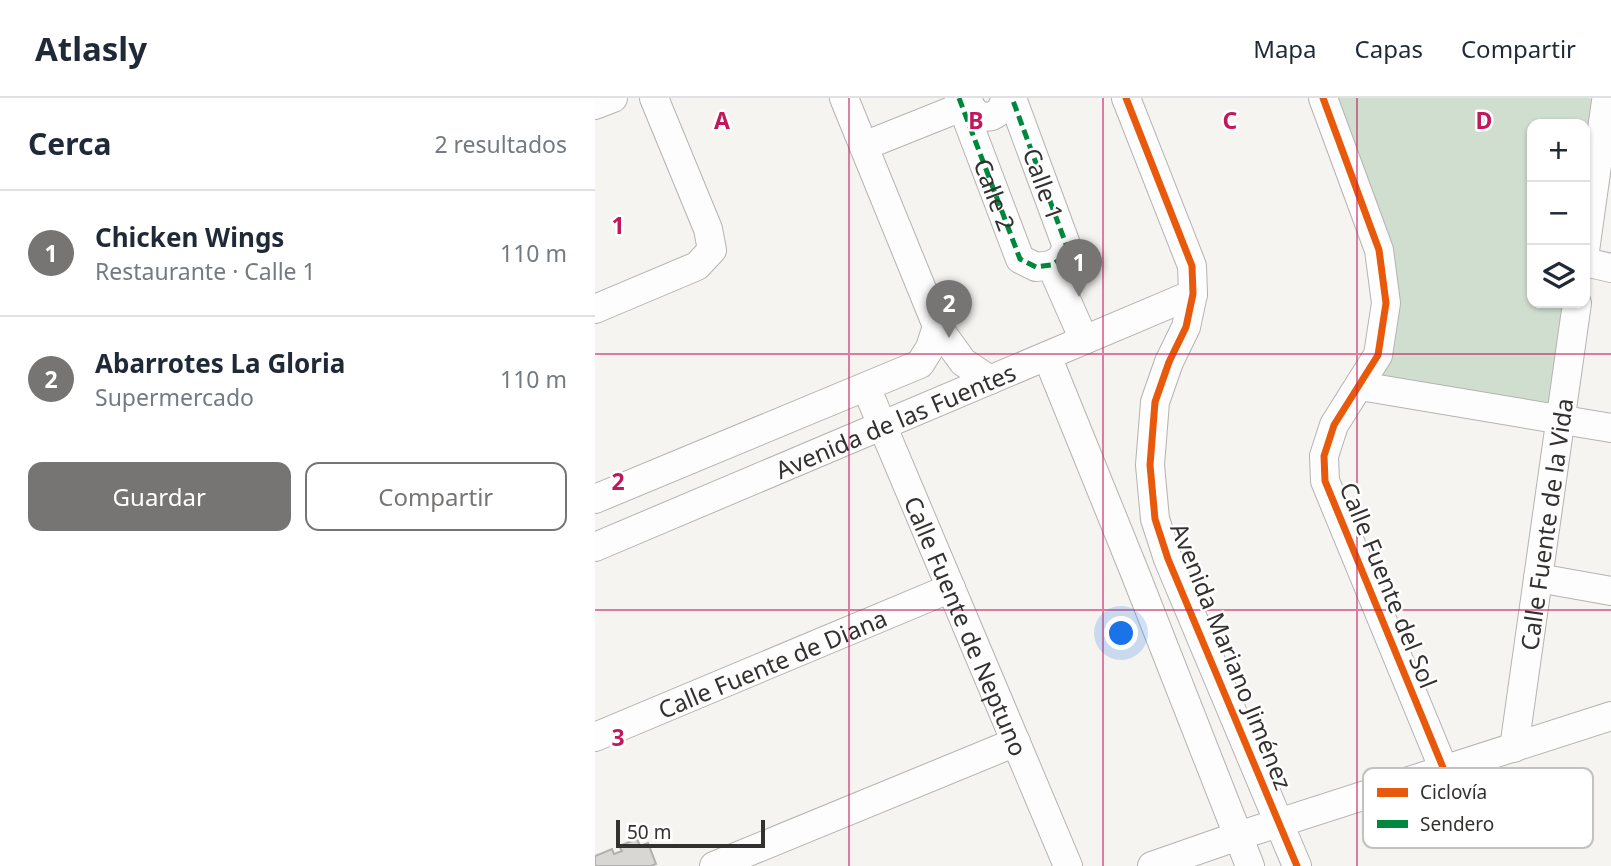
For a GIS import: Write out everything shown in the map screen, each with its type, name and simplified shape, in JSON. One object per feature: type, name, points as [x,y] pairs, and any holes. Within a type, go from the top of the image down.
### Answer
[{"type":"street","points":[[595,105],[613,98]]},
{"type":"street","points":[[595,309],[697,266],[712,250],[708,229],[654,98]]},
{"type":"street","points":[[844,98],[937,326],[963,362],[990,380]]},
{"type":"street","points":[[864,146],[964,102],[976,114],[988,117],[999,113],[1005,98]]},
{"type":"street","name":"Calle 1","points":[[1012,98],[1067,247],[1061,259],[1051,265]]},
{"type":"street","name":"Avenida Mariano Jiménez","points":[[1126,98],[1192,266],[1193,294],[1186,327],[1169,362],[1155,402],[1150,465],[1155,519],[1168,559],[1297,866]]},
{"type":"street","name":"Calle Fuente del Sol","points":[[1323,98],[1379,250],[1386,303],[1378,355],[1334,425],[1324,456],[1325,481],[1443,768]]},
{"type":"street","points":[[1586,245],[1601,100]]},
{"type":"street","name":"Calle 2","points":[[964,102],[1020,259],[1036,267],[1051,265]]},
{"type":"street","points":[[1590,263],[1611,268]]},
{"type":"street","points":[[1051,265],[1084,340]]},
{"type":"street","name":"Avenida de las Fuentes","points":[[595,547],[1193,294]]},
{"type":"street","name":"Calle Fuente de la Vida","points":[[1514,748],[1576,308]]},
{"type":"street","name":"Avenida de las Fuentes","points":[[595,499],[920,363],[930,348],[937,326]]},
{"type":"street","points":[[1047,356],[1250,866]]},
{"type":"street","points":[[1360,386],[1611,428]]},
{"type":"street","name":"Calle Fuente de Neptuno","points":[[866,387],[1068,866]]},
{"type":"street","points":[[1135,573],[1168,559]]},
{"type":"street","points":[[1538,578],[1611,592]]},
{"type":"street","name":"Calle Fuente de Diana","points":[[595,737],[951,589]]},
{"type":"street","points":[[1450,768],[1611,716]]},
{"type":"street","points":[[714,866],[1016,742]]},
{"type":"street","points":[[1152,866],[1363,796]]},
{"type":"green space","points":[[1323,98],[1587,98],[1606,101],[1590,215],[1590,119],[1527,119],[1527,308],[1576,308],[1561,419],[1360,386],[1386,303]]},
{"type":"building","points":[[637,839],[640,846],[648,843],[656,864],[595,866],[595,856],[612,849],[614,854],[622,851],[619,846]]},
{"type":"marked path","points":[[959,98],[1020,259],[1036,267],[1051,265],[1061,259],[1067,247],[1012,98]]},
{"type":"cycle path","points":[[1126,98],[1192,266],[1193,294],[1186,327],[1169,362],[1155,402],[1150,465],[1155,519],[1168,559],[1297,866]]},
{"type":"cycle path","points":[[1323,98],[1379,250],[1386,303],[1378,355],[1334,425],[1324,456],[1325,481],[1443,768]]},
{"type":"place","name":"Chicken Wings","points":[[1079,297]]},
{"type":"place","name":"Abarrotes La Gloria","points":[[949,338]]}]
